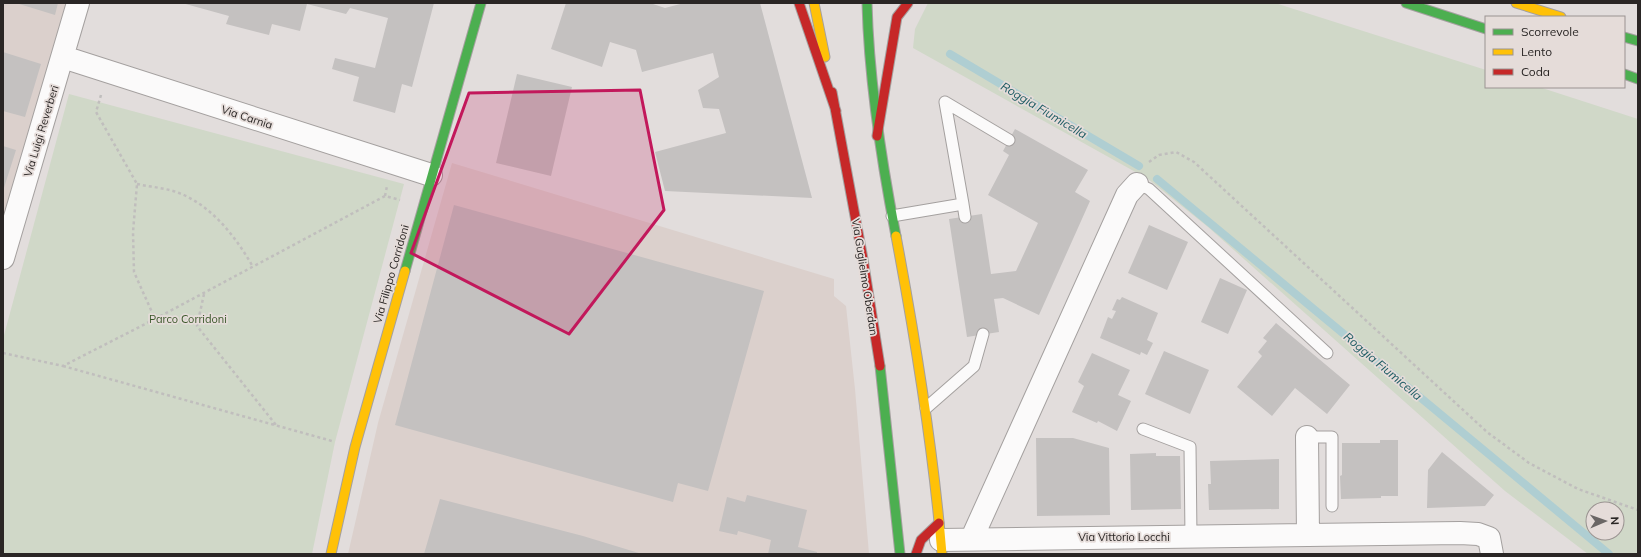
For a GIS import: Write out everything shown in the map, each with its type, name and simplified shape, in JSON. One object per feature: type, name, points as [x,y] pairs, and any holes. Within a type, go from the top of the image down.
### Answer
[{"type":"main road","name":"Via Filippo Corridoni","points":[[331,554],[355,447],[481,3]]},
{"type":"main road","points":[[799,3],[836,111]]},
{"type":"main road","name":"Via Guglielmo Oberdan","points":[[814,3],[836,111],[863,259],[883,387],[900,554]]},
{"type":"main road","points":[[866,3],[867,32],[877,136],[918,355],[926,408],[940,539],[925,536],[917,548],[916,554]]},
{"type":"main road","points":[[877,136],[897,17],[908,3]]},
{"type":"main road","points":[[1406,3],[1485,29]]},
{"type":"main road","points":[[1516,3],[1558,16]]},
{"type":"main road","points":[[1625,37],[1638,41]]},
{"type":"main road","points":[[1625,74],[1638,79]]},
{"type":"street","name":"Via Luigi Reverberi","points":[[3,258],[78,3]]},
{"type":"street","name":"Via Carnia","points":[[63,57],[432,175]]},
{"type":"street","points":[[972,538],[1127,195],[1137,184]]},
{"type":"street","points":[[1307,437],[1308,535]]},
{"type":"street","name":"Via Vittorio Locchi","points":[[940,539],[1478,534],[1489,538],[1492,554]]},
{"type":"lane","points":[[965,217],[945,102],[1009,140]]},
{"type":"lane","points":[[1137,184],[1149,189],[1327,353]]},
{"type":"lane","points":[[892,216],[962,204]]},
{"type":"lane","points":[[926,408],[974,366],[983,334]]},
{"type":"lane","points":[[1143,429],[1190,447],[1190,537]]},
{"type":"lane","points":[[1307,437],[1332,437],[1332,506]]},
{"type":"path","points":[[108,72],[96,112],[137,184],[133,232],[134,272],[155,319]]},
{"type":"path","points":[[1137,184],[1148,163],[1159,155],[1176,152],[1194,162],[1487,432],[1529,463],[1578,489],[1638,510]]},
{"type":"path","points":[[137,184],[178,193],[196,201],[220,222],[243,250],[253,267]]},
{"type":"path","points":[[63,366],[204,294],[385,196],[400,200],[419,218]]},
{"type":"path","points":[[204,294],[197,326],[276,425]]},
{"type":"path","points":[[3,353],[63,366],[355,447]]},
{"type":"highlighted area","points":[[640,90],[664,210],[569,334],[411,253],[469,93]]},
{"type":"shaded area","points":[[3,3],[66,3],[3,220]]},
{"type":"shaded area","points":[[452,163],[834,279],[834,296],[846,306],[855,389],[869,554],[348,554],[378,423]]},
{"type":"green space","points":[[928,3],[1275,3],[1485,70],[1485,88],[1542,88],[1638,119],[1638,554],[1588,554],[1505,491],[1208,227],[1148,179],[913,48],[915,29]]},
{"type":"green space","name":"Parco Corridoni","points":[[69,94],[404,184],[335,442],[312,554],[3,554],[3,339]]},
{"type":"building","points":[[16,3],[58,3],[55,15]]},
{"type":"building","points":[[182,3],[434,3],[412,87],[402,84],[395,113],[353,101],[359,77],[332,69],[335,58],[375,68],[388,18],[350,8],[346,14],[307,4],[300,31],[272,24],[269,35],[226,24],[229,16]]},
{"type":"building","points":[[566,3],[650,3],[665,8],[684,3],[760,3],[812,198],[665,191],[655,152],[726,133],[719,109],[703,108],[698,90],[719,77],[713,53],[642,72],[636,50],[610,42],[602,67],[551,49]]},
{"type":"building","points":[[3,52],[41,64],[25,117],[3,111]]},
{"type":"building","points":[[517,74],[572,87],[551,176],[496,163]]},
{"type":"building","points":[[1015,129],[1088,170],[1075,192],[1090,201],[1039,315],[1003,298],[994,299],[999,332],[967,337],[949,219],[982,214],[991,274],[1016,271],[1038,223],[988,195],[1009,155],[1003,151]]},
{"type":"building","points":[[3,146],[16,150],[3,191]]},
{"type":"building","points":[[454,205],[764,291],[708,491],[678,483],[673,502],[395,425]]},
{"type":"building","points":[[1149,225],[1188,242],[1167,290],[1128,273]]},
{"type":"building","points":[[1220,278],[1247,290],[1228,334],[1201,322]]},
{"type":"building","points":[[1122,297],[1158,313],[1147,340],[1153,343],[1147,355],[1141,352],[1140,355],[1100,338],[1108,317],[1112,319],[1116,311],[1112,310],[1117,299],[1120,300]]},
{"type":"building","points":[[1276,323],[1350,385],[1327,414],[1295,388],[1272,416],[1237,387],[1262,356],[1258,352],[1267,341],[1263,338]]},
{"type":"building","points":[[1164,351],[1209,370],[1190,414],[1145,394]]},
{"type":"building","points":[[1092,353],[1130,370],[1118,395],[1131,401],[1117,431],[1098,421],[1097,423],[1072,412],[1084,386],[1078,382]]},
{"type":"building","points":[[1036,438],[1073,438],[1109,448],[1110,515],[1037,516]]},
{"type":"building","points":[[1380,440],[1398,440],[1398,496],[1341,499],[1340,476],[1342,475],[1342,443],[1380,443]]},
{"type":"building","points":[[1442,452],[1494,495],[1485,506],[1427,508],[1428,470]]},
{"type":"building","points":[[1156,453],[1156,456],[1180,456],[1181,509],[1131,510],[1130,454]]},
{"type":"building","points":[[1279,459],[1279,509],[1209,510],[1208,484],[1211,484],[1210,461]]},
{"type":"building","points":[[747,495],[807,510],[798,547],[817,552],[817,554],[768,554],[771,540],[738,531],[737,535],[719,531],[727,497],[745,502]]},
{"type":"building","points":[[440,499],[583,536],[642,554],[424,554]]},
{"type":"waterway","name":"Roggia Fiumicella","points":[[950,54],[1139,166]]},
{"type":"waterway","name":"Roggia Fiumicella","points":[[1157,179],[1609,554]]},
{"type":"traffic: fast","points":[[405,271],[481,3]]},
{"type":"traffic: fast","points":[[867,3],[873,91],[885,178],[896,236]]},
{"type":"traffic: fast","points":[[1406,3],[1485,29]]},
{"type":"traffic: fast","points":[[1625,37],[1638,41]]},
{"type":"traffic: fast","points":[[1625,74],[1638,79]]},
{"type":"traffic: fast","points":[[880,366],[900,554]]},
{"type":"traffic: slow","points":[[814,3],[825,57]]},
{"type":"traffic: slow","points":[[1516,3],[1558,16]]},
{"type":"traffic: slow","points":[[896,236],[923,395],[934,474],[942,554]]},
{"type":"traffic: slow","points":[[331,554],[355,447],[405,271]]},
{"type":"traffic: jam","points":[[799,3],[836,111]]},
{"type":"traffic: jam","points":[[877,136],[897,17],[908,3]]},
{"type":"traffic: jam","points":[[832,92],[863,259],[880,366]]},
{"type":"traffic: jam","points":[[916,554],[921,540],[939,523]]}]
